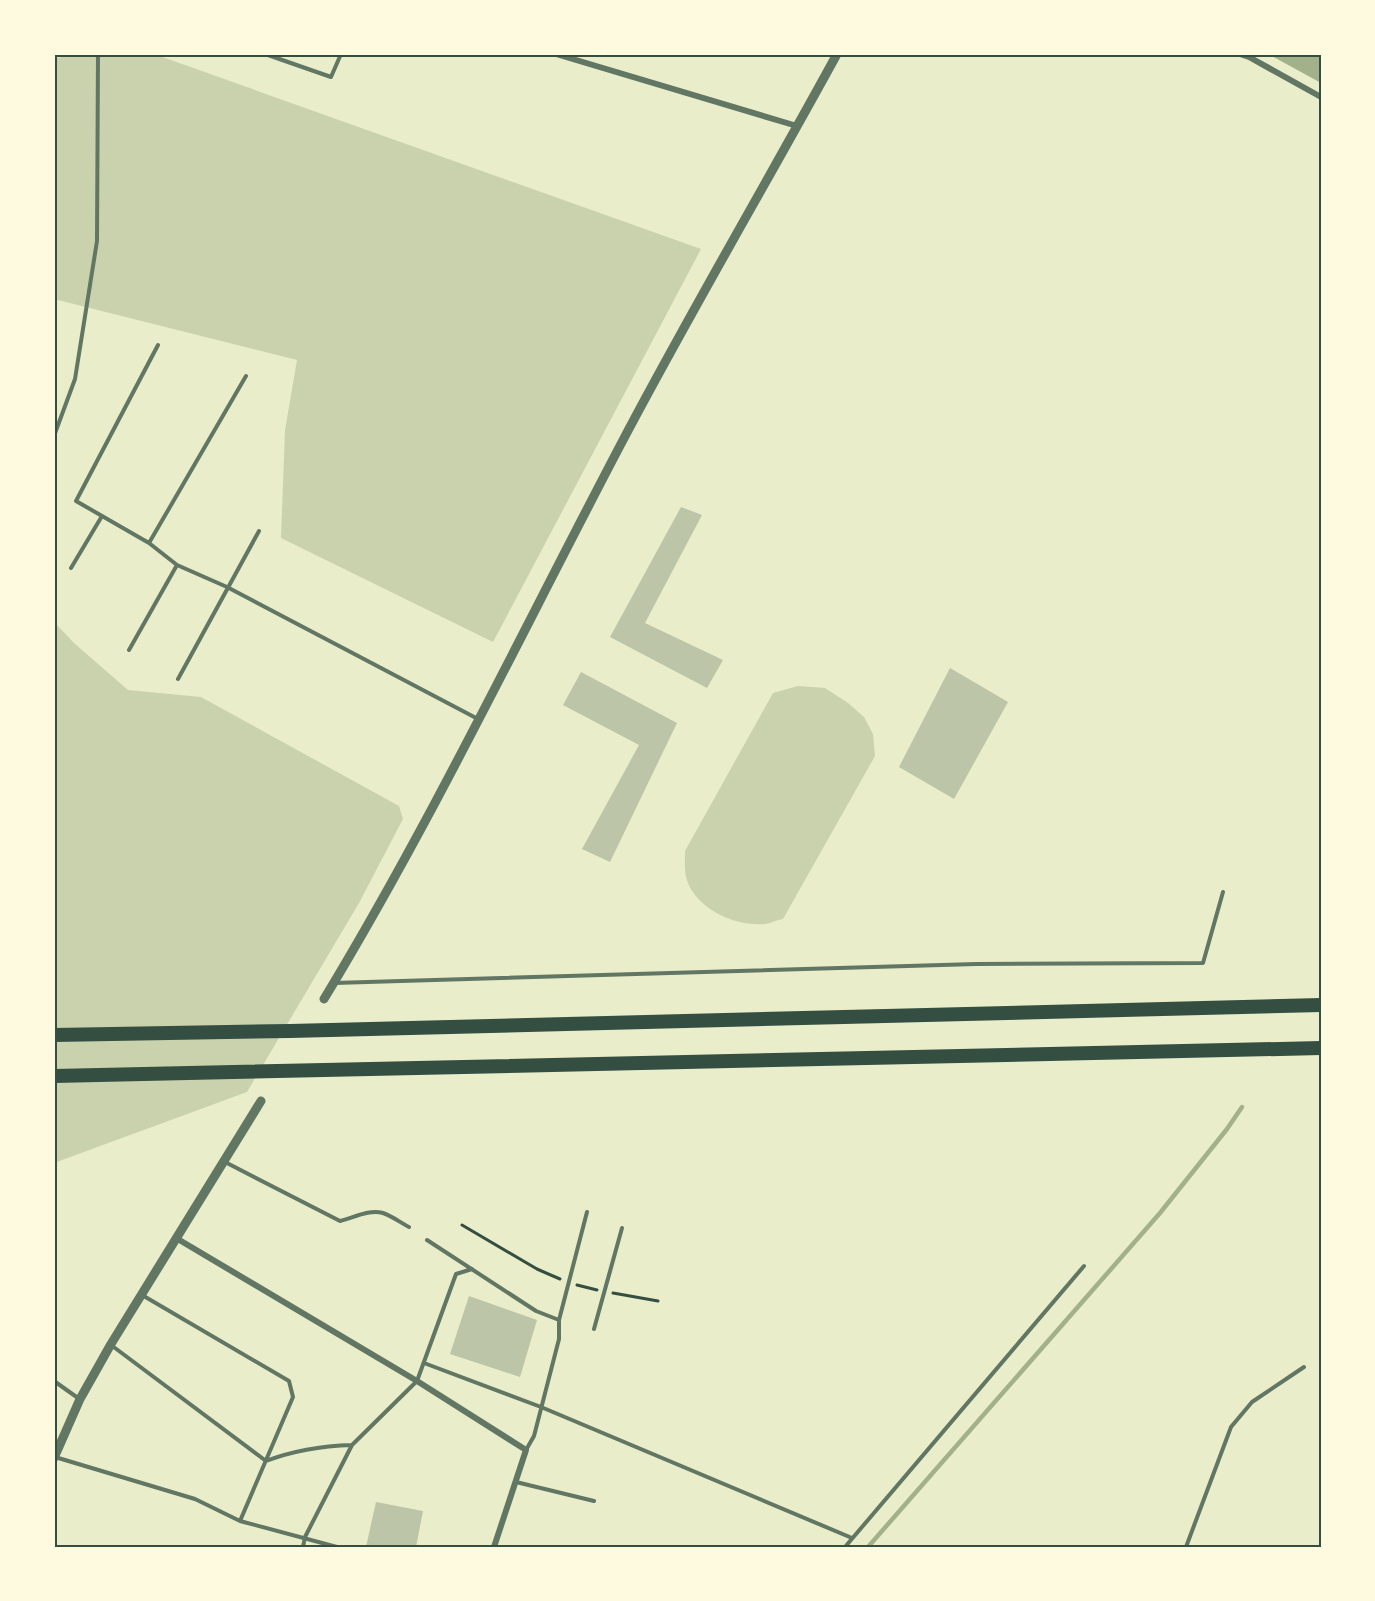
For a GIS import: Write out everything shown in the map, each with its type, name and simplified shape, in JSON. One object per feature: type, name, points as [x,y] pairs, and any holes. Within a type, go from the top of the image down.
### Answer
[{"type":"highway","points":[[54,1035],[1321,1005]]},
{"type":"highway","points":[[54,1076],[1321,1048]]},
{"type":"street","points":[[556,54],[797,126]]},
{"type":"street","points":[[324,999],[401,865],[479,720],[623,440],[837,54]]},
{"type":"street","points":[[1240,54],[1321,97]]},
{"type":"street","points":[[54,1458],[80,1399],[111,1344],[261,1101]]},
{"type":"street","points":[[176,1238],[417,1381],[526,1450],[494,1547]]},
{"type":"lane","points":[[54,436],[75,378],[97,241],[98,54]]},
{"type":"lane","points":[[265,54],[331,77],[341,54]]},
{"type":"lane","points":[[158,345],[76,501],[149,543],[177,565],[227,587],[479,720]]},
{"type":"lane","points":[[149,543],[246,376]]},
{"type":"lane","points":[[71,568],[102,516]]},
{"type":"lane","points":[[178,679],[259,531]]},
{"type":"lane","points":[[129,650],[177,565]]},
{"type":"lane","points":[[333,984],[976,964],[1203,963],[1223,892]]},
{"type":"lane","points":[[223,1161],[340,1221],[371,1212],[383,1213],[409,1227]]},
{"type":"lane","points":[[526,1450],[534,1436],[559,1339],[559,1320],[587,1212]]},
{"type":"lane","points":[[594,1329],[622,1228]]},
{"type":"lane","points":[[427,1240],[536,1311],[559,1320]]},
{"type":"lane","points":[[845,1547],[1084,1266]]},
{"type":"lane","points":[[303,1547],[305,1537],[352,1445],[417,1381],[456,1274],[471,1269]]},
{"type":"lane","points":[[142,1295],[289,1381],[293,1397],[240,1521]]},
{"type":"lane","points":[[111,1344],[266,1461]]},
{"type":"lane","points":[[424,1363],[541,1407],[852,1538]]},
{"type":"lane","points":[[1186,1547],[1231,1427],[1252,1402],[1304,1367]]},
{"type":"lane","points":[[54,1382],[80,1399]]},
{"type":"lane","points":[[266,1461],[291,1451],[322,1446],[352,1445]]},
{"type":"lane","points":[[54,1458],[195,1499],[240,1521],[337,1547]]},
{"type":"lane","points":[[516,1482],[594,1501]]},
{"type":"path","points":[[462,1225],[537,1269],[568,1282],[604,1292],[658,1301]]},
{"type":"shaded area","points":[[72,54],[154,54],[701,249],[493,642],[281,538],[285,430],[297,360],[54,299],[54,59]]},
{"type":"shaded area","points":[[1268,54],[1321,54],[1321,83]]},
{"type":"shaded area","points":[[54,622],[74,643],[128,690],[201,697],[399,806],[403,819],[359,903],[247,1092],[54,1163]]},
{"type":"shaded area","points":[[798,686],[825,688],[864,717],[873,734],[875,756],[783,919],[765,924],[754,924],[730,919],[708,907],[692,890],[685,869],[685,851],[773,693]]},
{"type":"building","points":[[681,507],[702,515],[645,623],[723,660],[707,688],[610,637]]},
{"type":"building","points":[[950,668],[1008,702],[954,799],[899,767]]},
{"type":"building","points":[[581,672],[677,723],[610,862],[582,849],[639,745],[563,705]]},
{"type":"building","points":[[469,1296],[537,1320],[520,1377],[450,1354]]},
{"type":"building","points":[[376,1502],[423,1511],[416,1547],[366,1547]]},
{"type":"waterway","points":[[868,1547],[1160,1213],[1242,1107]]}]
